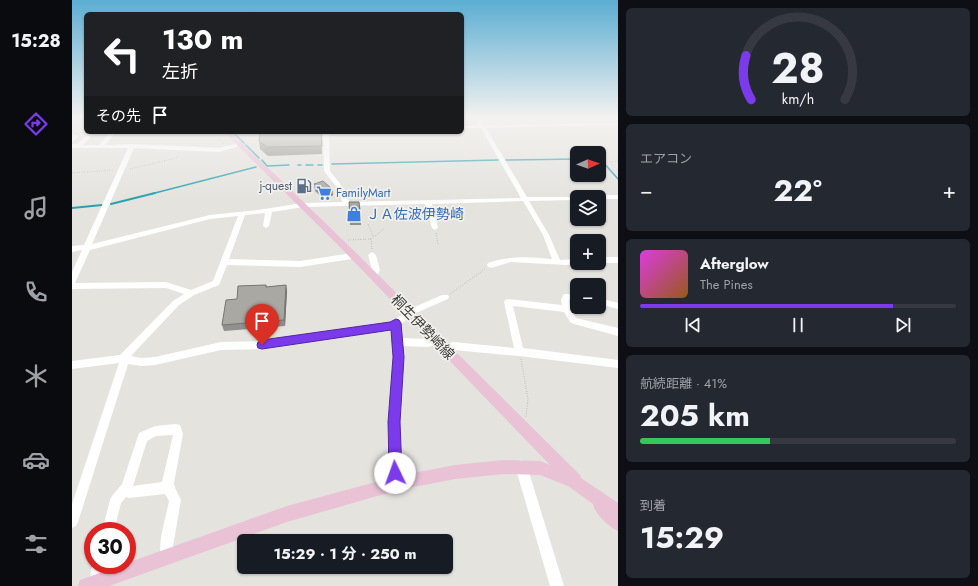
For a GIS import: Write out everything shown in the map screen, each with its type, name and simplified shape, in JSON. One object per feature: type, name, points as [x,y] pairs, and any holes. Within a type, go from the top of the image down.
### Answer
[{"type":"main road","name":"桐生伊勢崎線","points":[[240,145],[303,205],[436,341],[618,523]]},
{"type":"main road","points":[[91,584],[287,514],[398,483],[472,469],[522,466],[540,468],[556,474],[585,490],[618,512]]},
{"type":"street","points":[[326,144],[327,170],[342,190],[346,204]]},
{"type":"street","points":[[493,144],[546,235],[557,262]]},
{"type":"street","points":[[72,146],[132,146],[223,150],[240,145]]},
{"type":"street","points":[[72,281],[132,146]]},
{"type":"street","points":[[606,198],[618,197]]},
{"type":"street","points":[[72,249],[87,247],[210,217],[268,211],[303,205],[570,198]]},
{"type":"street","points":[[428,202],[435,228]]},
{"type":"street","points":[[266,226],[268,211]]},
{"type":"street","points":[[122,359],[176,303],[192,293],[216,283],[243,213]]},
{"type":"street","points":[[372,255],[376,270],[373,276]]},
{"type":"street","points":[[225,262],[300,264],[352,256]]},
{"type":"street","points":[[491,265],[503,260],[570,263]]},
{"type":"street","points":[[606,260],[618,260]]},
{"type":"street","points":[[72,286],[166,285],[192,293]]},
{"type":"street","points":[[72,365],[122,359],[140,362],[155,361],[221,346],[262,345],[392,326],[410,314],[445,297]]},
{"type":"street","points":[[570,297],[566,297],[565,308],[573,320],[618,332]]},
{"type":"street","points":[[519,352],[508,302],[565,308]]},
{"type":"street","points":[[606,303],[618,306]]},
{"type":"street","points":[[396,323],[398,342],[394,428],[395,473],[398,483]]},
{"type":"street","points":[[398,342],[428,343],[436,341]]},
{"type":"street","points":[[444,349],[453,346],[618,364]]},
{"type":"street","points":[[72,522],[124,362],[122,359]]},
{"type":"street","points":[[110,522],[116,500],[125,490],[143,437],[157,430],[176,429],[178,434],[168,486],[175,500],[167,546],[167,557]]},
{"type":"street","points":[[522,466],[557,586]]},
{"type":"street","points":[[125,490],[129,492],[164,488],[168,486]]},
{"type":"street","points":[[91,584],[95,574]]},
{"type":"path","points":[[216,150],[220,144]]},
{"type":"path","points":[[618,161],[610,162],[618,171]]},
{"type":"path","points":[[368,224],[373,236]]},
{"type":"path","points":[[435,228],[438,244]]},
{"type":"path","points":[[372,255],[371,239],[384,229]]},
{"type":"path","points":[[341,243],[354,239],[371,239]]},
{"type":"path","points":[[445,297],[491,265]]},
{"type":"path","points":[[519,352],[525,379],[528,407],[526,418],[521,426]]},
{"type":"building","points":[[263,144],[322,144],[322,146],[267,147]]},
{"type":"building","points":[[323,181],[332,189],[324,193],[314,184]]},
{"type":"building","points":[[349,202],[359,202],[361,219],[350,219]]},
{"type":"building","points":[[266,285],[266,287],[286,285],[284,320],[222,325],[226,300],[237,299],[238,286]]},
{"type":"waterway","points":[[246,145],[259,158]]},
{"type":"waterway","points":[[506,160],[570,159]]},
{"type":"waterway","points":[[262,160],[267,166],[289,165]]},
{"type":"waterway","points":[[332,164],[498,160]]},
{"type":"waterway","points":[[306,165],[313,165]]},
{"type":"waterway","points":[[606,166],[618,179]]},
{"type":"waterway","points":[[151,194],[256,167]]},
{"type":"waterway","points":[[151,194],[155,193]]},
{"type":"waterway","points":[[111,204],[151,194]]},
{"type":"waterway","points":[[72,208],[102,205]]},
{"type":"place","name":"j-quest","points":[[304,186]]},
{"type":"place","name":"FamilyMart","points":[[324,193]]},
{"type":"place","name":"ＪＡ佐波伊勢崎","points":[[354,214]]},
{"type":"route","points":[[262,345],[392,326],[396,323],[399,357],[394,422],[395,473]]}]
